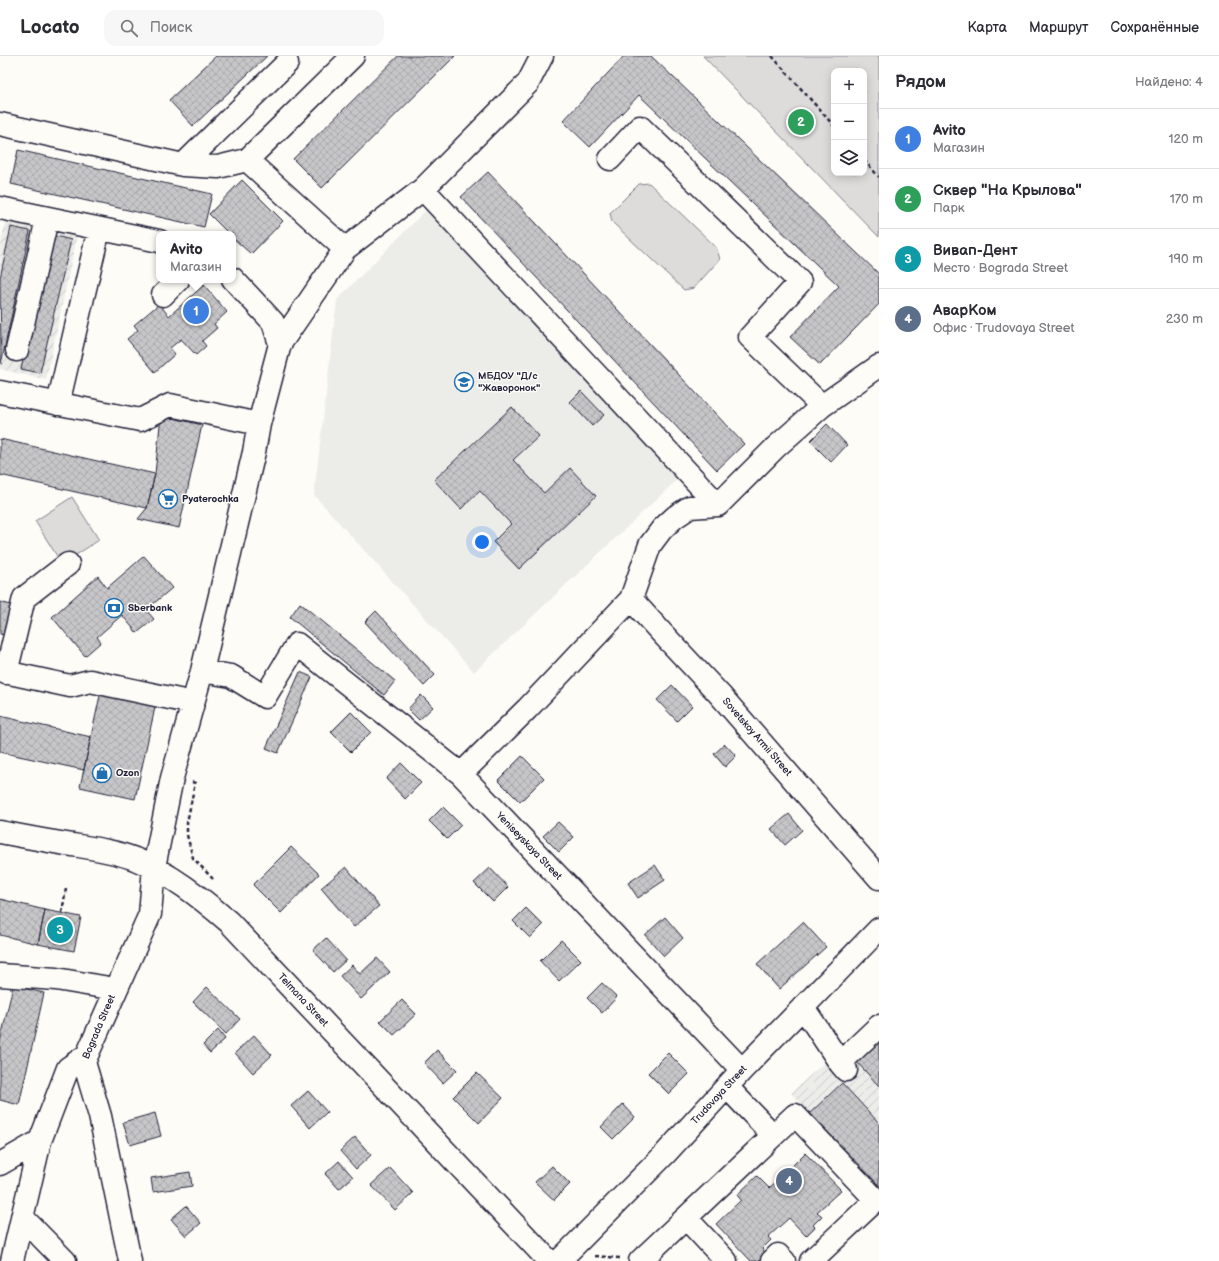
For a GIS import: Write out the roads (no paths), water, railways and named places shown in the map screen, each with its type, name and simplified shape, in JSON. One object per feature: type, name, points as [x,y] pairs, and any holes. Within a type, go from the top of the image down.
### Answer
[{"type":"street","points":[[0,124],[183,165],[218,167],[247,160],[352,56]]},
{"type":"street","points":[[280,344],[344,249],[423,189],[528,83],[542,56]]},
{"type":"street","points":[[183,165],[287,63]]},
{"type":"street","points":[[610,159],[640,127],[800,282],[750,336],[822,406]]},
{"type":"street","points":[[247,160],[344,249]]},
{"type":"street","points":[[423,189],[718,505]]},
{"type":"street","points":[[0,208],[47,219],[156,240]]},
{"type":"street","points":[[16,350],[47,219]]},
{"type":"street","points":[[58,404],[98,229]]},
{"type":"street","points":[[236,282],[273,322],[280,344]]},
{"type":"street","points":[[163,295],[175,283]]},
{"type":"street","name":"Bograda Street","points":[[130,1261],[100,1116],[84,1062],[115,989],[150,914],[154,868],[172,778],[202,671],[252,460],[259,424],[280,344]]},
{"type":"street","points":[[461,774],[527,709],[631,599],[650,545],[662,529],[690,507],[718,505],[776,447],[822,406],[879,366]]},
{"type":"street","points":[[0,392],[140,420],[170,405],[259,424]]},
{"type":"street","points":[[68,564],[24,598],[3,672],[70,686],[90,681],[192,703]]},
{"type":"street","name":"Sovetskoy Armii Street","points":[[631,599],[720,695],[879,878]]},
{"type":"street","name":"Yeniseyskaya Street","points":[[202,671],[231,676],[265,696],[297,644],[461,774],[742,1070]]},
{"type":"street","name":"Telmana Street","points":[[0,832],[113,852],[154,868],[187,887],[202,898],[229,922],[549,1261]]},
{"type":"street","name":"Trudovaya Street","points":[[559,1261],[665,1154],[742,1070],[879,929]]},
{"type":"street","points":[[0,975],[56,979],[115,989]]},
{"type":"street","points":[[803,1007],[843,1067],[879,1026]]},
{"type":"street","points":[[12,1261],[40,1141],[68,1068],[87,1055]]},
{"type":"street","points":[[727,1087],[773,1135]]},
{"type":"street","points":[[640,1261],[795,1114],[876,1200],[812,1261]]},
{"type":"street","points":[[0,1164],[40,1141]]},
{"type":"street","points":[[22,1216],[65,1261]]},
{"type":"street","points":[[686,1218],[726,1261]]},
{"type":"street","points":[[772,1261],[778,1255],[784,1261]]},
{"type":"place","name":"Сквер \"На Крылова\"","points":[[801,122]]},
{"type":"place","name":"Avito","points":[[196,311]]},
{"type":"place","name":"МБДОУ \"Д/с \"Жаворонок\"","points":[[464,382]]},
{"type":"place","name":"Pyaterochka","points":[[168,499]]},
{"type":"place","name":"Sberbank","points":[[114,608]]},
{"type":"place","name":"Ozon","points":[[102,773]]},
{"type":"place","name":"Вивап-Дент","points":[[60,930]]},
{"type":"place","name":"АварКом","points":[[789,1181]]}]
